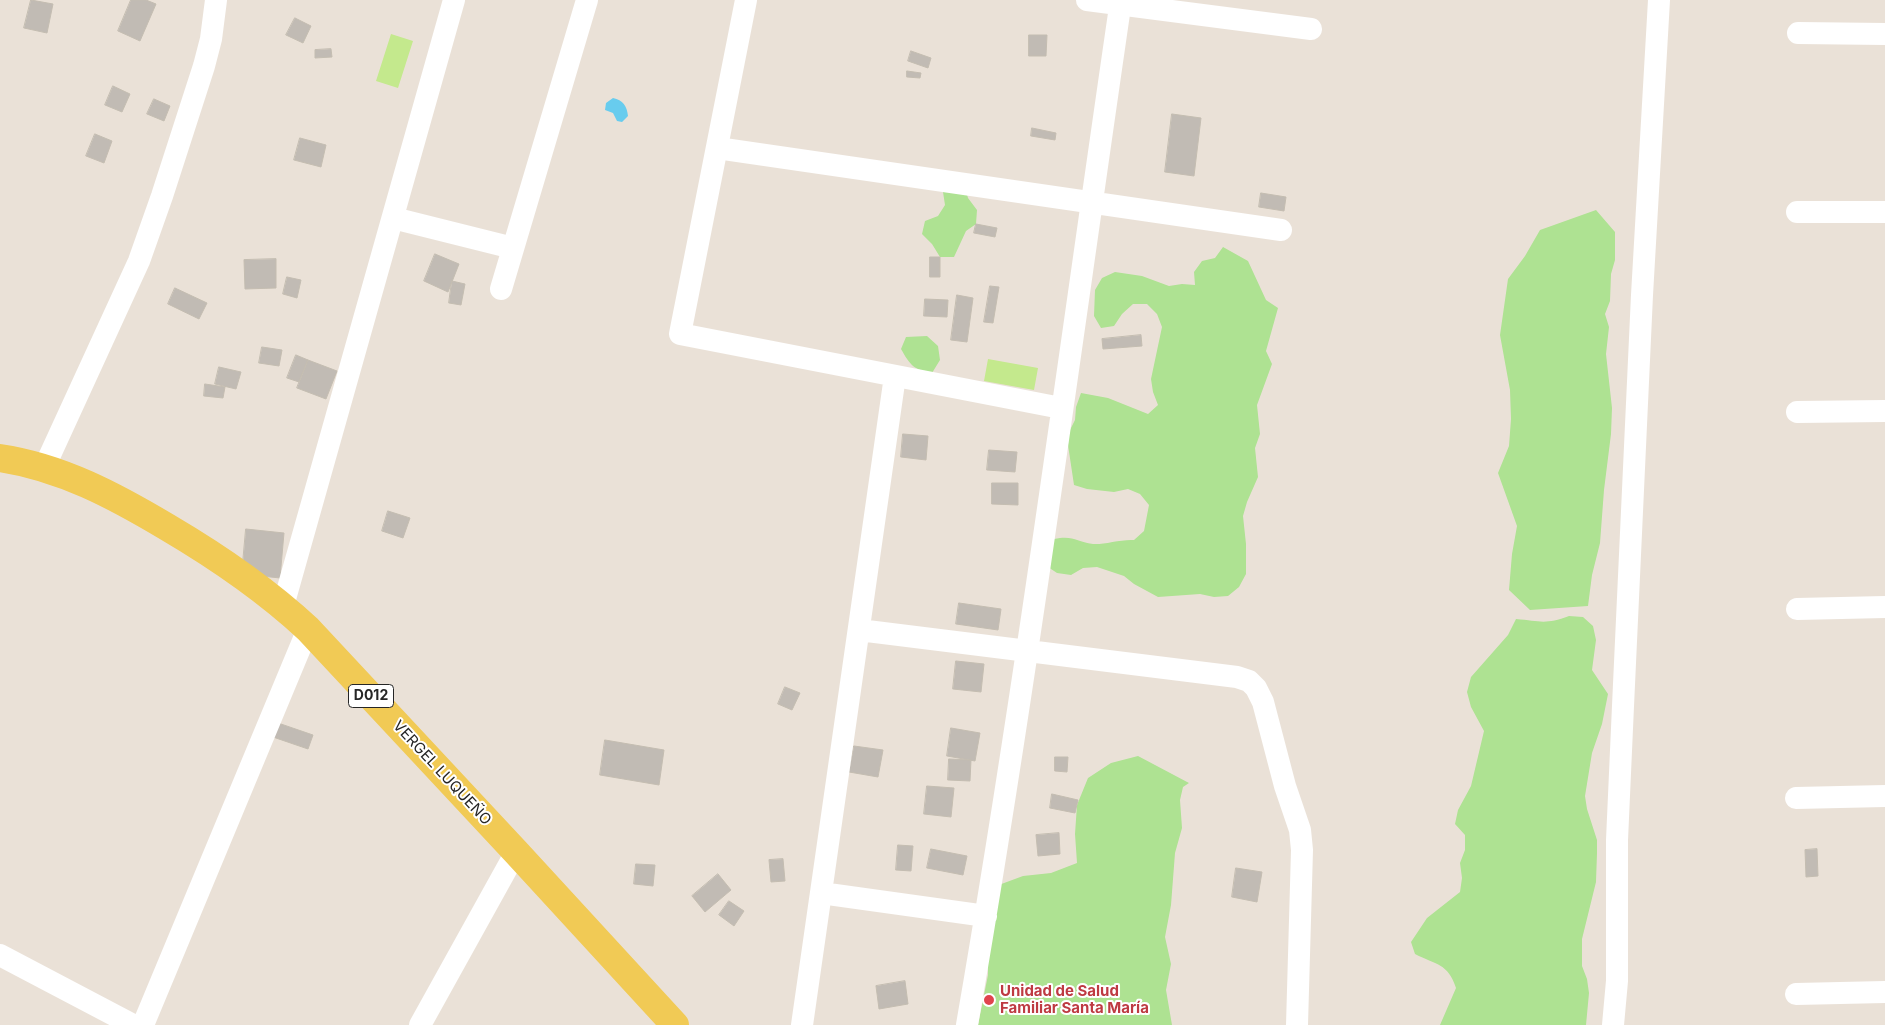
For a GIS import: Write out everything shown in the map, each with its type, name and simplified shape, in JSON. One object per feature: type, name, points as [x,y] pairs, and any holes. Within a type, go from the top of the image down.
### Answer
[{"type":"main road","name":"VERGEL LUQUEÑO","points":[[0,458],[44,468],[87,484],[144,514],[242,574],[283,606],[308,629],[675,1025]]},
{"type":"street","points":[[44,468],[139,262],[204,66],[211,40],[216,0]]},
{"type":"street","points":[[283,606],[454,0]]},
{"type":"street","points":[[501,290],[587,0]]},
{"type":"street","points":[[746,0],[680,334],[1062,408]]},
{"type":"street","points":[[1087,0],[1121,2],[1311,29]]},
{"type":"street","points":[[1613,1025],[1617,981],[1617,840],[1623,706],[1642,295],[1659,0]]},
{"type":"street","points":[[967,1025],[986,916],[1026,651],[1121,2]]},
{"type":"street","points":[[1798,33],[1885,34]]},
{"type":"street","points":[[717,148],[1281,230]]},
{"type":"street","points":[[1797,212],[1885,212]]},
{"type":"street","points":[[392,218],[513,248]]},
{"type":"street","points":[[802,1025],[896,376]]},
{"type":"street","points":[[1796,412],[1885,411]]},
{"type":"street","points":[[1797,608],[1885,607]]},
{"type":"street","points":[[143,1025],[308,629]]},
{"type":"street","points":[[859,630],[1237,677],[1249,681],[1256,688],[1263,702],[1285,786],[1300,830],[1302,850],[1297,1025]]},
{"type":"street","points":[[1796,798],[1885,796]]},
{"type":"street","points":[[420,1025],[516,852]]},
{"type":"street","points":[[821,893],[986,916]]},
{"type":"street","points":[[0,954],[133,1025]]},
{"type":"street","points":[[1796,994],[1885,992]]},
{"type":"green space","points":[[391,34],[413,41],[398,88],[376,81]]},
{"type":"green space","points":[[964,184],[968,198],[977,210],[976,224],[966,231],[954,257],[940,257],[932,244],[922,234],[925,221],[938,216],[945,205],[943,192]]},
{"type":"green space","points":[[1596,210],[1615,232],[1615,260],[1611,274],[1610,301],[1605,314],[1609,327],[1606,354],[1612,408],[1600,543],[1592,575],[1588,606],[1530,610],[1509,590],[1517,526],[1498,473],[1509,446],[1511,419],[1510,390],[1500,335],[1508,279],[1525,256],[1540,230]]},
{"type":"green space","points":[[1223,247],[1248,261],[1266,300],[1278,308],[1266,351],[1272,364],[1257,405],[1260,434],[1255,448],[1258,477],[1243,516],[1246,544],[1246,574],[1239,587],[1228,596],[1214,597],[1200,594],[1158,597],[1134,584],[1124,576],[1097,567],[1083,568],[1071,575],[1057,573],[1045,565],[1054,539],[1071,538],[1097,544],[1134,540],[1144,531],[1149,505],[1140,494],[1128,489],[1114,492],[1087,489],[1074,485],[1068,445],[1069,432],[1075,420],[1076,407],[1081,393],[1108,398],[1148,414],[1158,405],[1151,379],[1162,327],[1157,314],[1147,304],[1133,304],[1122,314],[1114,326],[1101,328],[1094,316],[1095,290],[1102,278],[1115,272],[1142,276],[1169,286],[1195,285],[1194,272],[1202,261],[1215,258]]},
{"type":"green space","points":[[927,336],[938,346],[940,360],[932,373],[913,366],[901,349],[906,337]]},
{"type":"green space","points":[[988,359],[1038,368],[1034,390],[984,381]]},
{"type":"green space","points":[[1569,616],[1583,617],[1593,626],[1596,640],[1592,670],[1608,694],[1602,724],[1592,753],[1585,796],[1597,840],[1596,882],[1582,939],[1582,966],[1587,979],[1589,993],[1586,1025],[1440,1025],[1456,988],[1445,969],[1415,954],[1411,942],[1427,918],[1460,892],[1462,878],[1460,863],[1465,850],[1465,835],[1455,824],[1458,810],[1471,786],[1484,731],[1471,707],[1467,692],[1471,677],[1508,635],[1516,619],[1548,621]]},
{"type":"green space","points":[[1138,756],[1189,783],[1183,787],[1180,800],[1182,828],[1175,853],[1171,905],[1165,937],[1171,964],[1166,990],[1172,1025],[978,1025],[988,975],[988,947],[996,886],[1023,876],[1051,873],[1077,863],[1075,834],[1077,805],[1088,778],[1111,763]]},
{"type":"water","points":[[613,98],[622,102],[627,109],[628,116],[622,122],[617,121],[613,113],[605,110],[606,103]]},
{"type":"building","points":[[31,0],[53,4],[47,33],[24,28]]},
{"type":"building","points":[[131,0],[146,0],[156,4],[140,41],[118,31]]},
{"type":"building","points":[[295,18],[311,26],[303,43],[286,35]]},
{"type":"building","points":[[1029,35],[1047,35],[1046,56],[1029,56]]},
{"type":"building","points":[[331,49],[332,57],[315,58],[315,50]]},
{"type":"building","points":[[911,51],[931,58],[928,68],[908,61]]},
{"type":"building","points":[[907,71],[921,73],[920,78],[907,77]]},
{"type":"building","points":[[113,86],[130,94],[122,112],[105,105]]},
{"type":"building","points":[[154,99],[170,106],[164,121],[147,114]]},
{"type":"building","points":[[1172,114],[1201,118],[1194,176],[1165,172]]},
{"type":"building","points":[[1032,128],[1056,133],[1055,140],[1031,136]]},
{"type":"building","points":[[95,134],[112,141],[104,163],[86,156]]},
{"type":"building","points":[[300,138],[326,145],[321,167],[294,160]]},
{"type":"building","points":[[1261,193],[1286,197],[1284,211],[1259,207]]},
{"type":"building","points":[[976,224],[997,228],[995,237],[974,233]]},
{"type":"building","points":[[435,254],[459,264],[448,292],[424,281]]},
{"type":"building","points":[[930,257],[940,257],[940,277],[930,277]]},
{"type":"building","points":[[276,259],[276,288],[245,289],[244,260]]},
{"type":"building","points":[[287,277],[301,280],[297,298],[283,294]]},
{"type":"building","points":[[452,281],[465,284],[461,305],[449,303]]},
{"type":"building","points":[[990,286],[999,287],[993,323],[984,322]]},
{"type":"building","points":[[175,288],[207,303],[199,319],[168,304]]},
{"type":"building","points":[[957,295],[973,298],[967,342],[951,340]]},
{"type":"building","points":[[925,299],[948,300],[947,317],[924,316]]},
{"type":"building","points":[[1141,335],[1142,346],[1103,349],[1102,339]]},
{"type":"building","points":[[262,347],[282,350],[279,366],[259,363]]},
{"type":"building","points":[[296,355],[308,360],[299,382],[287,378]]},
{"type":"building","points":[[308,360],[337,371],[326,399],[297,388]]},
{"type":"building","points":[[219,367],[241,372],[236,389],[215,384]]},
{"type":"building","points":[[205,384],[225,387],[223,398],[204,396]]},
{"type":"building","points":[[903,434],[928,436],[926,460],[901,457]]},
{"type":"building","points":[[989,450],[1017,452],[1015,472],[987,470]]},
{"type":"building","points":[[992,483],[1018,483],[1018,505],[992,504]]},
{"type":"building","points":[[388,511],[410,518],[403,538],[382,531]]},
{"type":"building","points":[[246,529],[284,533],[280,578],[242,574]]},
{"type":"building","points":[[959,603],[1001,609],[998,630],[956,624]]},
{"type":"building","points":[[956,661],[984,664],[981,692],[953,689]]},
{"type":"building","points":[[785,687],[800,693],[792,710],[778,704]]},
{"type":"building","points":[[278,723],[313,735],[308,749],[273,737]]},
{"type":"building","points":[[951,728],[980,733],[975,761],[947,756]]},
{"type":"building","points":[[605,740],[664,750],[659,785],[600,775]]},
{"type":"building","points":[[854,746],[883,750],[878,777],[849,772]]},
{"type":"building","points":[[1055,757],[1068,757],[1067,772],[1055,771]]},
{"type":"building","points":[[949,759],[971,760],[970,781],[948,780]]},
{"type":"building","points":[[927,786],[954,788],[951,817],[924,814]]},
{"type":"building","points":[[1052,794],[1078,800],[1075,813],[1050,808]]},
{"type":"building","points":[[1059,833],[1060,854],[1038,856],[1036,835]]},
{"type":"building","points":[[898,845],[913,846],[911,871],[896,870]]},
{"type":"building","points":[[931,849],[967,856],[963,875],[927,868]]},
{"type":"building","points":[[1817,849],[1818,876],[1806,877],[1805,850]]},
{"type":"building","points":[[783,859],[785,881],[771,882],[769,860]]},
{"type":"building","points":[[636,864],[655,865],[653,886],[634,884]]},
{"type":"building","points":[[1236,868],[1262,872],[1257,902],[1232,897]]},
{"type":"building","points":[[718,874],[731,890],[705,912],[692,896]]},
{"type":"building","points":[[729,901],[744,911],[734,926],[719,915]]},
{"type":"building","points":[[905,981],[908,1004],[879,1009],[876,986]]},
{"type":"place","name":"Unidad de Salud Familiar Santa María","points":[[989,1000]]}]
